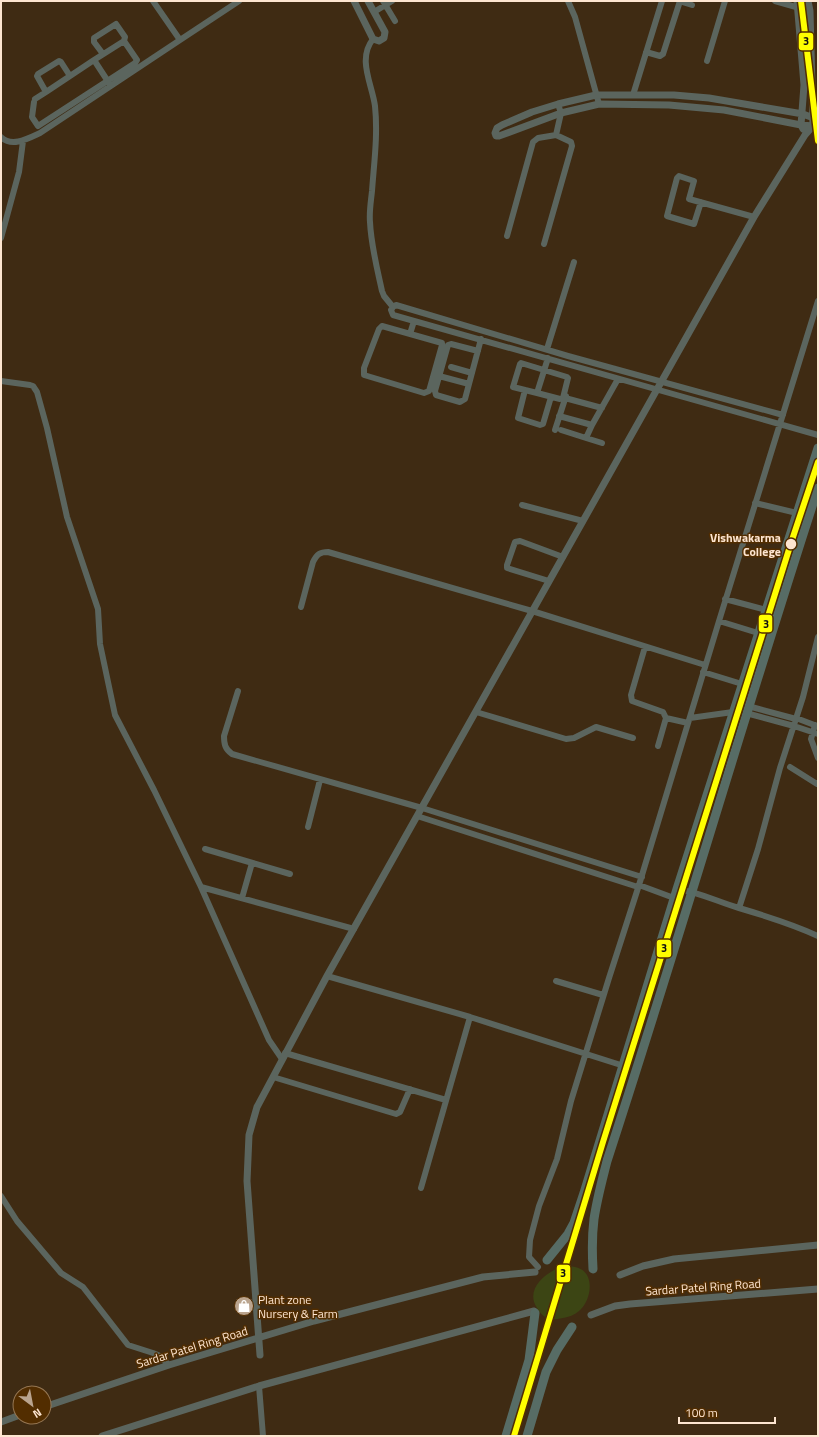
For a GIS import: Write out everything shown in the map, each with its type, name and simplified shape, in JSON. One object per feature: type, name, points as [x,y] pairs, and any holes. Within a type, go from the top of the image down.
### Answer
[{"type":"main road","points":[[547,1260],[568,1234],[574,1223],[624,1066],[676,893],[818,448]]},
{"type":"main road","points":[[593,1269],[592,1240],[594,1220],[598,1196],[607,1161],[692,891],[747,709],[818,488]]},
{"type":"main road","points":[[506,1436],[529,1360],[535,1312]]},
{"type":"main road","points":[[527,1436],[546,1372],[557,1350],[572,1326]]},
{"type":"street","points":[[153,1],[180,40]]},
{"type":"street","points":[[1,137],[8,141],[23,141],[109,83],[180,40],[239,1]]},
{"type":"street","points":[[354,1],[373,39],[379,41],[385,36],[385,32],[368,1]]},
{"type":"street","points":[[374,12],[384,3],[392,1]]},
{"type":"street","points":[[568,1],[572,8],[599,104]]},
{"type":"street","points":[[633,95],[662,1]]},
{"type":"street","points":[[646,52],[660,56],[662,55],[680,1],[692,5]]},
{"type":"street","points":[[707,61],[725,1]]},
{"type":"street","points":[[775,1],[798,4],[810,12]]},
{"type":"street","points":[[260,1355],[247,1181],[247,1152],[249,1135],[257,1106],[326,976],[754,217],[805,135],[816,122],[810,12],[808,1]]},
{"type":"street","points":[[384,3],[395,21]]},
{"type":"street","points":[[798,4],[804,85],[801,125],[805,135]]},
{"type":"street","points":[[103,54],[94,42],[94,38],[116,24],[125,37],[124,40],[137,61],[109,83]]},
{"type":"street","points":[[373,39],[368,45],[366,61],[366,70],[375,107],[376,143],[370,221],[374,257],[382,290],[384,296],[393,307]]},
{"type":"street","points":[[40,129],[32,117],[35,101],[46,92],[124,40]]},
{"type":"street","points":[[94,60],[109,83]]},
{"type":"street","points":[[46,92],[37,78],[37,75],[57,61],[61,62],[70,76]]},
{"type":"street","points":[[596,95],[674,95],[710,98],[803,114],[816,122],[801,125],[724,110],[673,105],[599,104],[562,113],[499,136],[495,135],[495,130],[502,125],[532,112],[596,95]]},
{"type":"street","points":[[673,105],[674,95]]},
{"type":"street","points":[[556,135],[562,113],[558,104]]},
{"type":"street","points":[[507,236],[533,142],[538,138],[556,135],[571,142],[572,146],[544,244]]},
{"type":"street","points":[[1,238],[20,167],[23,141]]},
{"type":"street","points":[[701,202],[694,224],[667,216],[678,177],[694,181],[689,199],[701,202],[754,217]]},
{"type":"street","points":[[547,349],[574,262]]},
{"type":"street","points":[[536,1269],[529,1257],[530,1240],[538,1206],[557,1159],[571,1101],[603,995],[642,877],[725,599],[818,300]]},
{"type":"street","points":[[393,307],[396,305],[783,415]]},
{"type":"street","points":[[393,307],[391,310],[393,315],[818,435]]},
{"type":"street","points":[[410,334],[414,321]]},
{"type":"street","points":[[382,326],[410,334],[442,344],[429,391],[424,394],[365,376],[363,373],[380,327],[382,326]]},
{"type":"street","points":[[456,346],[460,333]]},
{"type":"street","points":[[478,352],[450,344],[448,345],[435,394],[460,402],[465,399],[478,352],[481,339]]},
{"type":"street","points":[[537,393],[548,358]]},
{"type":"street","points":[[520,364],[566,376],[568,378],[563,398],[560,400],[525,390],[513,386],[520,364]]},
{"type":"street","points":[[451,367],[472,372]]},
{"type":"street","points":[[439,376],[469,384]]},
{"type":"street","points":[[586,438],[618,379]]},
{"type":"street","points":[[1,381],[30,385],[33,386],[38,392],[48,428],[68,517],[98,609],[100,644],[115,715],[154,790],[201,887],[269,1040],[283,1056],[410,1089],[446,1100]]},
{"type":"street","points":[[570,383],[559,416],[558,430],[602,443]]},
{"type":"street","points":[[525,390],[518,418],[540,425],[543,424],[551,397]]},
{"type":"street","points":[[565,398],[602,408]]},
{"type":"street","points":[[559,416],[592,425]]},
{"type":"street","points":[[755,503],[797,513]]},
{"type":"street","points":[[522,505],[583,521]]},
{"type":"street","points":[[549,581],[508,568],[507,565],[515,542],[520,541],[563,557]]},
{"type":"street","points":[[301,607],[313,562],[316,556],[322,552],[328,552],[532,611],[705,665]]},
{"type":"street","points":[[725,599],[766,610]]},
{"type":"street","points":[[719,621],[758,633]]},
{"type":"street","points":[[739,908],[758,849],[780,768],[794,726],[818,636]]},
{"type":"street","points":[[645,647],[631,699],[632,701],[663,712],[666,718],[658,746]]},
{"type":"street","points":[[703,672],[742,684]]},
{"type":"street","points":[[238,691],[224,736],[224,742],[228,751],[232,754],[422,808],[642,877]]},
{"type":"street","points":[[747,709],[796,718],[816,725],[815,733],[811,739],[818,758]]},
{"type":"street","points":[[747,709],[815,733]]},
{"type":"street","points":[[476,712],[566,739],[574,738],[596,728],[633,738]]},
{"type":"street","points":[[666,718],[689,721],[733,712]]},
{"type":"street","points":[[790,768],[818,784]]},
{"type":"street","points":[[308,827],[320,780]]},
{"type":"street","points":[[417,816],[639,886],[676,893],[692,891],[739,908],[773,918],[818,936]]},
{"type":"street","points":[[205,849],[290,874]]},
{"type":"street","points":[[242,898],[252,863]]},
{"type":"street","points":[[201,887],[354,928]]},
{"type":"street","points":[[326,976],[470,1017],[624,1066]]},
{"type":"street","points":[[556,981],[603,995]]},
{"type":"street","points":[[421,1188],[470,1017]]},
{"type":"street","points":[[273,1077],[396,1114],[400,1112],[410,1089]]},
{"type":"street","points":[[1,1196],[17,1221],[61,1273],[83,1287],[128,1346],[158,1355],[169,1365]]},
{"type":"street","name":"Sardar Patel Ring Road","points":[[620,1275],[643,1266],[674,1259],[818,1245]]},
{"type":"street","name":"Sardar Patel Ring Road","points":[[52,1404],[169,1365],[329,1317],[483,1277],[536,1269]]},
{"type":"street","name":"Sardar Patel Ring Road","points":[[591,1315],[615,1306],[630,1304],[818,1289]]},
{"type":"street","points":[[102,1436],[259,1386],[535,1312]]},
{"type":"street","points":[[259,1386],[263,1436]]},
{"type":"street","points":[[1,1422],[12,1418]]},
{"type":"green space","points":[[560,1267],[575,1267],[582,1270],[589,1280],[589,1293],[583,1306],[575,1314],[565,1318],[548,1319],[537,1308],[533,1295],[538,1283],[548,1274]]},
{"type":"transit line","name":"3","points":[[801,1],[818,141]]},
{"type":"transit line","name":"3","points":[[514,1436],[603,1142],[791,543],[818,462]]},
{"type":"place","name":"Vishwakarma College","points":[[791,544]]},
{"type":"place","name":"Plant zone Nursery & Farm","points":[[244,1306]]}]
